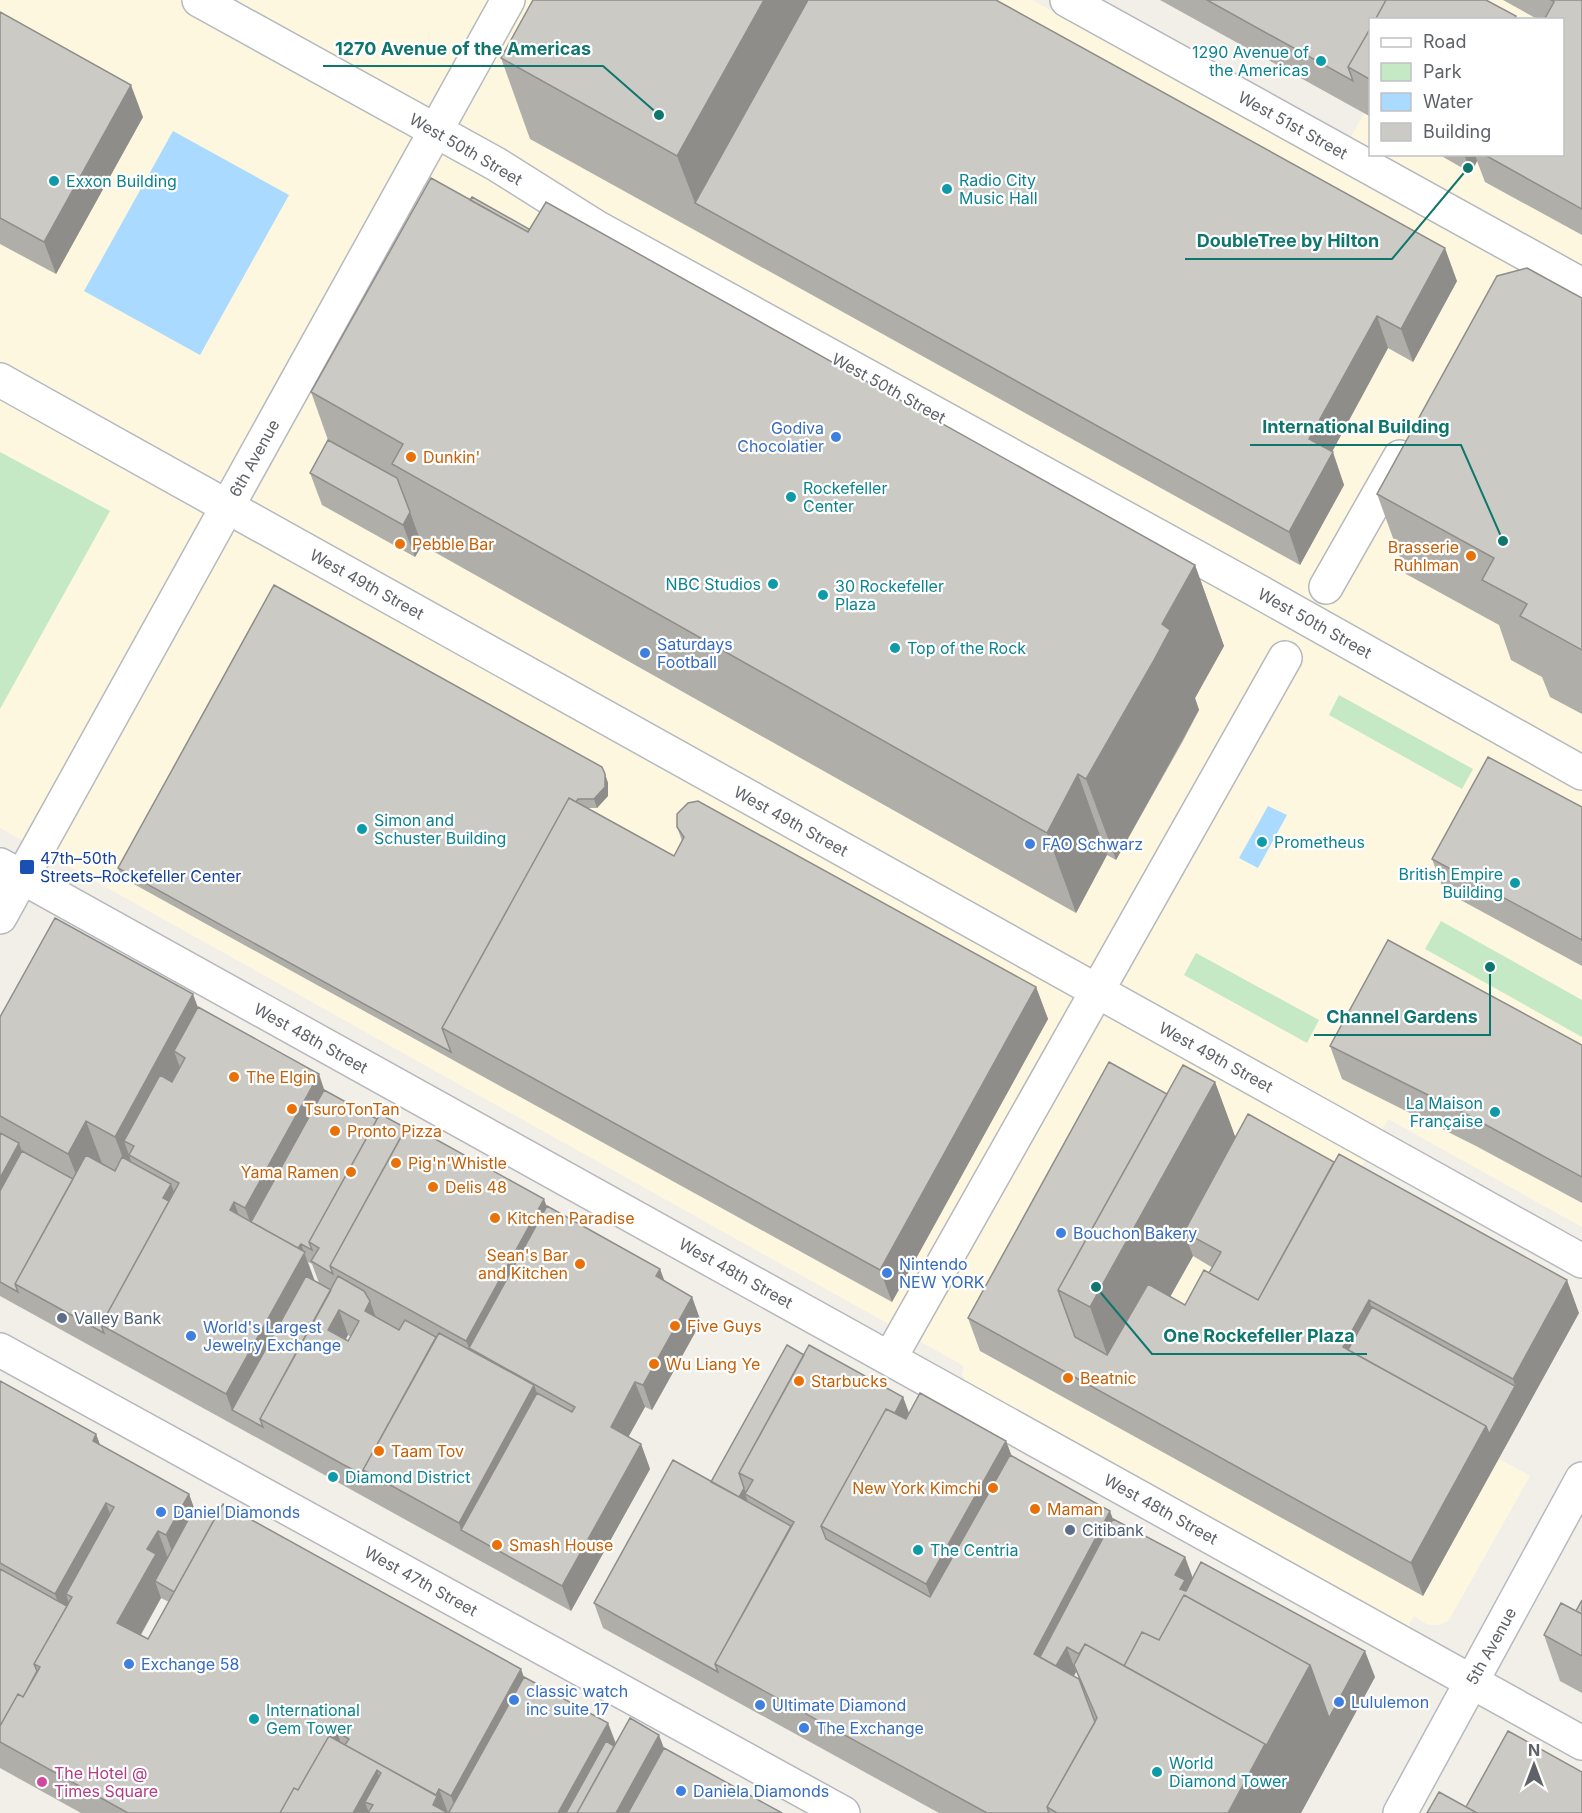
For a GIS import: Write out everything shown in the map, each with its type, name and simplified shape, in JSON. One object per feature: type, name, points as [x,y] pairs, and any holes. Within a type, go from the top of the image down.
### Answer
[{"type":"main road","name":"West 50th Street","points":[[199,0],[496,164],[596,227],[1246,584],[1582,772]]},
{"type":"main road","name":"6th Avenue","points":[[0,917],[11,872],[227,507],[508,0]]},
{"type":"main road","name":"West 51st Street","points":[[1067,0],[1582,285]]},
{"type":"main road","points":[[1502,279],[1520,250]]},
{"type":"main road","name":"West 49th Street","points":[[0,380],[1582,1261]]},
{"type":"main road","points":[[1326,587],[1412,435]]},
{"type":"main road","points":[[890,1358],[1285,658]]},
{"type":"main road","name":"West 48th Street","points":[[11,872],[1582,1743]]},
{"type":"main road","name":"West 47th Street","points":[[0,1350],[843,1813]]},
{"type":"main road","name":"5th Avenue","points":[[1400,1813],[1582,1479]]},
{"type":"shaded area","name":"Rockefeller Center","points":[[0,0],[1032,0],[1334,167],[1369,105],[1369,156],[1564,156],[1564,18],[1418,18],[1428,0],[1582,0],[1582,1227],[1388,1119],[1270,1332],[1530,1476],[1449,1620],[1440,1625],[1428,1625],[1414,1616],[1405,1632],[966,1385],[962,1374],[964,1366],[0,828]]},
{"type":"green space","points":[[0,452],[110,511],[0,709]]},
{"type":"green space","points":[[1339,695],[1473,769],[1462,789],[1329,715]]},
{"type":"green space","points":[[1441,921],[1582,1000],[1582,1037],[1425,949]]},
{"type":"green space","points":[[1196,953],[1319,1020],[1307,1043],[1184,975]]},
{"type":"water","points":[[173,131],[289,195],[200,355],[84,291]]},
{"type":"water","points":[[1268,806],[1287,815],[1258,868],[1239,858]]},
{"type":"building","points":[[533,0],[764,0],[677,156],[501,58]]},
{"type":"building","points":[[808,0],[996,0],[1445,248],[1401,329],[1377,316],[1309,439],[1333,452],[1289,532],[695,203]]},
{"type":"building","points":[[1207,0],[1386,0],[1376,18],[1369,18],[1369,30],[1348,67],[1353,81]]},
{"type":"building","points":[[1386,0],[1486,0],[1516,16],[1515,18],[1376,18]]},
{"type":"building","points":[[1551,0],[1582,0],[1582,209],[1487,156],[1564,156],[1564,18],[1545,18],[1554,2]]},
{"type":"building","name":"Exxon Building","points":[[0,12],[131,85],[44,242],[0,218]]},
{"type":"building","points":[[1369,30],[1369,79],[1348,67]]},
{"type":"building","name":"30 Rockefeller Plaza","points":[[431,178],[528,232],[546,202],[1195,565],[1162,624],[1170,630],[1154,660],[1086,779],[1078,774],[1047,833],[392,464],[403,444],[311,392]]},
{"type":"building","points":[[472,197],[529,229],[528,232],[470,200]]},
{"type":"building","points":[[1527,268],[1582,298],[1582,650],[1520,616],[1527,604],[1482,580],[1494,558],[1377,494],[1497,276]]},
{"type":"building","points":[[328,440],[397,478],[410,512],[403,525],[310,473]]},
{"type":"building","name":"Simon and Schuster Building","points":[[274,585],[602,767],[605,774],[605,787],[594,799],[578,799],[576,802],[569,798],[442,1028],[451,1052],[118,868]]},
{"type":"building","name":"British Empire Building","points":[[1488,757],[1582,807],[1582,940],[1432,859]]},
{"type":"building","points":[[569,798],[674,856],[684,837],[677,827],[677,814],[688,803],[698,801],[1036,987],[880,1270],[442,1028]]},
{"type":"building","points":[[55,918],[193,994],[115,1137],[86,1121],[68,1154],[0,1116],[0,1017]]},
{"type":"building","name":"La Maison Française","points":[[1388,940],[1582,1045],[1582,1177],[1464,1113],[1330,1046]]},
{"type":"building","points":[[198,1007],[319,1074],[245,1208],[234,1202],[230,1210],[305,1252],[226,1394],[101,1325],[179,1183],[129,1155],[134,1146],[124,1141],[160,1075],[172,1082],[185,1058],[174,1051]]},
{"type":"building","points":[[1109,1062],[1167,1094],[1058,1290],[1075,1337],[1107,1355],[1148,1284],[1185,1305],[1204,1270],[1258,1300],[1339,1154],[1567,1280],[1513,1379],[1369,1300],[1343,1347],[1486,1426],[1411,1563],[968,1318]]},
{"type":"building","points":[[1183,1065],[1215,1082],[1090,1307],[1058,1290]]},
{"type":"building","points":[[324,1090],[377,1119],[309,1242],[312,1250],[301,1244],[298,1248],[251,1222]]},
{"type":"building","points":[[380,1114],[406,1128],[330,1266],[333,1274],[311,1261],[319,1248],[309,1242]]},
{"type":"building","points":[[1248,1114],[1334,1162],[1258,1300],[1209,1273],[1221,1252],[1184,1232]]},
{"type":"building","points":[[408,1124],[544,1199],[466,1341],[330,1266]]},
{"type":"building","points":[[0,1133],[19,1143],[0,1178]]},
{"type":"building","points":[[22,1151],[73,1179],[15,1284],[18,1292],[0,1282],[0,1191]]},
{"type":"building","points":[[86,1155],[115,1171],[122,1157],[171,1184],[163,1198],[169,1201],[101,1325],[104,1333],[15,1284]]},
{"type":"building","points":[[547,1206],[660,1269],[656,1276],[692,1297],[643,1385],[635,1382],[611,1427],[641,1444],[562,1586],[461,1530],[537,1393],[572,1412],[575,1407],[469,1348]]},
{"type":"building","points":[[306,1276],[331,1290],[260,1419],[263,1427],[232,1410]]},
{"type":"building","points":[[338,1276],[364,1291],[370,1301],[365,1311],[399,1330],[405,1320],[436,1337],[363,1470],[366,1477],[260,1419]],"holes":[[[339,1310],[359,1321],[348,1341],[328,1330]]]},
{"type":"building","points":[[1372,1307],[1515,1386],[1489,1434],[1486,1426],[1348,1350]]},
{"type":"building","points":[[439,1333],[534,1385],[459,1523],[363,1470]]},
{"type":"building","points":[[787,1345],[804,1355],[739,1473],[744,1488],[739,1497],[711,1482]]},
{"type":"building","points":[[809,1345],[903,1397],[895,1413],[886,1409],[821,1526],[826,1539],[930,1597],[1010,1455],[1110,1511],[1034,1654],[1079,1679],[1095,1722],[1047,1807],[1049,1813],[987,1813],[715,1664],[794,1522],[745,1494],[753,1480],[739,1473]]},
{"type":"building","points":[[0,1381],[96,1434],[93,1441],[189,1494],[166,1535],[158,1531],[147,1549],[156,1554],[117,1623],[148,1639],[223,1504],[521,1669],[451,1796],[439,1789],[436,1795],[345,1745],[349,1739],[337,1732],[333,1738],[329,1736],[298,1790],[294,1788],[280,1813],[128,1813],[0,1742],[0,1726],[18,1694],[23,1697],[40,1667],[34,1664],[72,1597],[66,1594],[114,1507],[106,1503],[55,1594],[0,1563]]},
{"type":"building","points":[[920,1393],[1006,1441],[926,1584],[821,1526],[886,1409],[906,1419]]},
{"type":"building","points":[[673,1460],[791,1526],[715,1664],[718,1672],[594,1603]]},
{"type":"building","points":[[194,1509],[214,1520],[174,1592],[155,1581]]},
{"type":"building","points":[[1113,1519],[1185,1557],[1175,1575],[1185,1580],[1180,1589],[1186,1591],[1201,1562],[1365,1651],[1329,1718],[1310,1665],[1184,1595],[1159,1640],[1142,1632],[1124,1666],[1085,1644],[1079,1654],[1067,1647],[1056,1666],[1040,1657]]},
{"type":"building","points":[[0,1569],[67,1606],[34,1664],[37,1671],[23,1697],[18,1694],[0,1726]]},
{"type":"building","points":[[1184,1595],[1310,1665],[1266,1746],[1124,1666],[1142,1632],[1159,1640]]},
{"type":"building","points":[[1582,1600],[1582,1614],[1576,1611]]},
{"type":"building","points":[[1561,1603],[1582,1614],[1582,1656],[1544,1635]]},
{"type":"building","points":[[1085,1644],[1265,1744],[1228,1813],[1057,1813],[1047,1807],[1097,1718],[1074,1665]]},
{"type":"building","points":[[524,1677],[608,1723],[558,1813],[449,1812]]},
{"type":"building","points":[[630,1718],[659,1735],[616,1813],[577,1813]]},
{"type":"building","points":[[1508,1731],[1582,1772],[1582,1813],[1477,1813],[1466,1807]]},
{"type":"building","points":[[329,1736],[437,1796],[433,1805],[448,1813],[368,1813],[373,1805],[365,1802],[381,1773],[377,1770],[353,1813],[280,1813],[294,1788],[298,1790]]},
{"type":"building","points":[[606,1741],[614,1746],[577,1813],[566,1813]]},
{"type":"building","points":[[664,1748],[782,1813],[628,1813]]},
{"type":"building","points":[[1439,1792],[1477,1813],[1427,1813]]},
{"type":"place","name":"1290 Avenue of the Americas","points":[[1321,61]]},
{"type":"place","name":"1270 Avenue of the Americas","points":[[659,115]]},
{"type":"place","name":"DoubleTree by Hilton","points":[[1468,168]]},
{"type":"place","name":"Exxon Building","points":[[54,181]]},
{"type":"place","name":"Radio City Music Hall","points":[[947,189]]},
{"type":"place","name":"Godiva Chocolatier","points":[[836,437]]},
{"type":"place","name":"Dunkin'","points":[[411,457]]},
{"type":"place","name":"Rockefeller Center","points":[[791,497]]},
{"type":"place","name":"International Building","points":[[1503,541]]},
{"type":"place","name":"Pebble Bar","points":[[400,544]]},
{"type":"place","name":"Brasserie Ruhlman","points":[[1471,556]]},
{"type":"place","name":"NBC Studios","points":[[773,584]]},
{"type":"place","name":"30 Rockefeller Plaza","points":[[823,595]]},
{"type":"place","name":"Top of the Rock","points":[[895,648]]},
{"type":"place","name":"Saturdays Football","points":[[645,653]]},
{"type":"place","name":"Simon and Schuster Building","points":[[362,829]]},
{"type":"place","name":"Prometheus","points":[[1262,842]]},
{"type":"place","name":"FAO Schwarz","points":[[1030,844]]},
{"type":"place","name":"47th–50th Streets–Rockefeller Center","points":[[27,867]]},
{"type":"place","name":"British Empire Building","points":[[1515,883]]},
{"type":"place","name":"Channel Gardens","points":[[1490,967]]},
{"type":"place","name":"The Elgin","points":[[234,1077]]},
{"type":"place","name":"TsuroTonTan","points":[[292,1109]]},
{"type":"place","name":"La Maison Française","points":[[1495,1112]]},
{"type":"place","name":"Pronto Pizza","points":[[335,1131]]},
{"type":"place","name":"Pig'n'Whistle","points":[[396,1163]]},
{"type":"place","name":"Yama Ramen","points":[[351,1172]]},
{"type":"place","name":"Delis 48","points":[[433,1187]]},
{"type":"place","name":"Kitchen Paradise","points":[[495,1218]]},
{"type":"place","name":"Bouchon Bakery","points":[[1061,1233]]},
{"type":"place","name":"Sean's Bar and Kitchen","points":[[580,1264]]},
{"type":"place","name":"Nintendo NEW YORK","points":[[887,1273]]},
{"type":"place","name":"One Rockefeller Plaza","points":[[1096,1287]]},
{"type":"place","name":"Valley Bank","points":[[62,1318]]},
{"type":"place","name":"Five Guys","points":[[675,1326]]},
{"type":"place","name":"World's Largest Jewelry Exchange","points":[[191,1336]]},
{"type":"place","name":"Wu Liang Ye","points":[[654,1364]]},
{"type":"place","name":"Beatnic","points":[[1068,1378]]},
{"type":"place","name":"Starbucks","points":[[799,1381]]},
{"type":"place","name":"Taam Tov","points":[[379,1451]]},
{"type":"place","name":"Diamond District","points":[[333,1477]]},
{"type":"place","name":"New York Kimchi","points":[[993,1488]]},
{"type":"place","name":"Maman","points":[[1035,1509]]},
{"type":"place","name":"Daniel Diamonds","points":[[161,1512]]},
{"type":"place","name":"Citibank","points":[[1070,1530]]},
{"type":"place","name":"Smash House","points":[[497,1545]]},
{"type":"place","name":"The Centria","points":[[918,1550]]},
{"type":"place","name":"Exchange 58","points":[[129,1664]]},
{"type":"place","name":"classic watch inc suite 17","points":[[514,1700]]},
{"type":"place","name":"Lululemon","points":[[1339,1702]]},
{"type":"place","name":"Ultimate Diamond","points":[[760,1705]]},
{"type":"place","name":"International Gem Tower","points":[[254,1719]]},
{"type":"place","name":"The Exchange","points":[[804,1728]]},
{"type":"place","name":"World Diamond Tower","points":[[1157,1772]]},
{"type":"place","name":"The Hotel @ Times Square","points":[[42,1782]]},
{"type":"place","name":"Daniela Diamonds","points":[[681,1791]]}]
